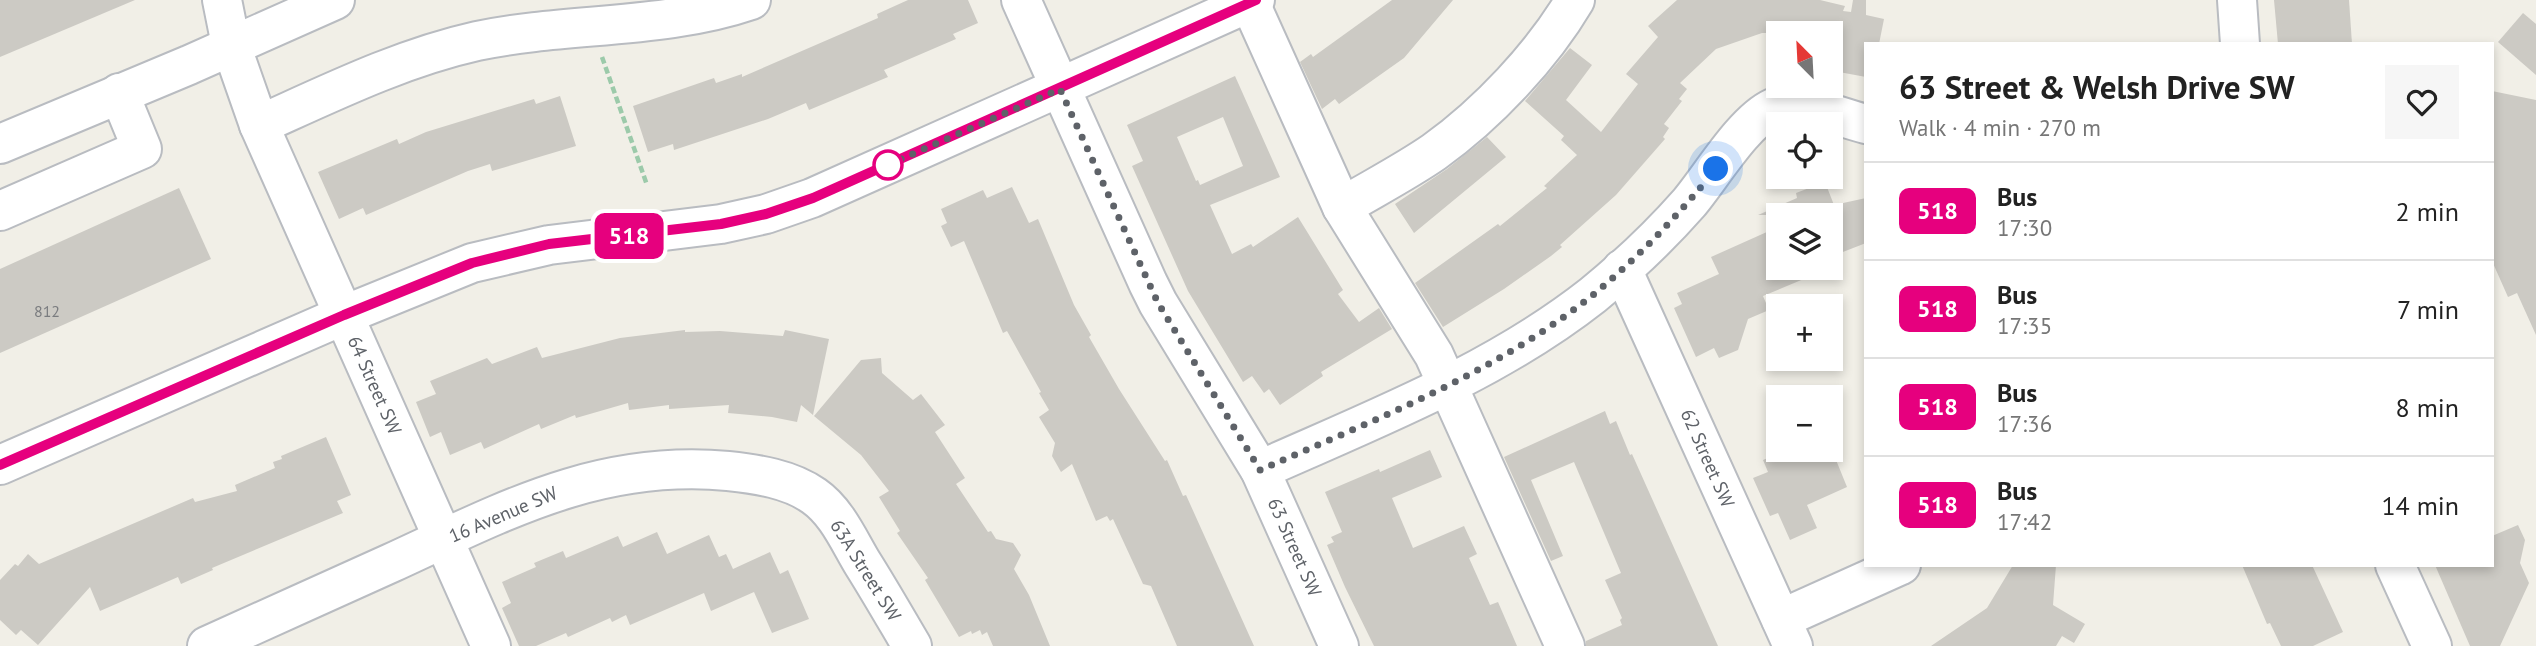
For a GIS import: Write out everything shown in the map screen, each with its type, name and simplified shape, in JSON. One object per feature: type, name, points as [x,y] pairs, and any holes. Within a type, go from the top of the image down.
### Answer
[{"type":"street","name":"64 Street SW","points":[[222,0],[231,45],[259,125],[491,646]]},
{"type":"street","points":[[0,144],[335,0]]},
{"type":"street","points":[[259,125],[390,67],[478,41],[661,20],[720,10],[751,0]]},
{"type":"street","name":"63 Street SW","points":[[1021,0],[1158,303],[1260,470],[1339,646]]},
{"type":"street","points":[[1342,207],[1433,153],[1479,116],[1517,77],[1576,0]]},
{"type":"street","points":[[2237,0],[2240,42]]},
{"type":"street","points":[[0,465],[344,315],[472,263],[549,244],[721,224],[766,214],[858,178],[1253,1],[1342,207],[1434,355],[1565,646]]},
{"type":"street","points":[[0,211],[142,149],[119,93]]},
{"type":"street","points":[[1260,470],[1448,386],[1487,365],[1568,313],[1622,269],[1689,203],[1745,131],[1772,109],[1794,105],[1864,123]]},
{"type":"street","name":"62 Street SW","points":[[1622,269],[1787,633]]},
{"type":"street","name":"16 Avenue SW","points":[[207,646],[533,499],[609,476],[650,470],[703,469],[744,472],[779,480],[815,497]]},
{"type":"street","name":"63A Street SW","points":[[815,497],[839,524],[912,646]]},
{"type":"street","points":[[1787,633],[1898,567]]},
{"type":"street","points":[[2396,567],[2432,646]]},
{"type":"path","points":[[591,26],[647,185]]},
{"type":"building","points":[[0,0],[135,0],[0,57]]},
{"type":"building","points":[[908,0],[968,0],[978,23],[953,34],[956,39],[884,70],[888,77],[809,110],[806,103],[768,119],[674,150],[673,144],[648,152],[633,106],[714,78],[716,83],[742,74],[742,77],[878,18],[877,14]]},
{"type":"building","points":[[1392,0],[1453,0],[1404,58],[1339,104],[1335,99],[1322,109],[1300,62],[1311,54],[1313,57]]},
{"type":"building","points":[[1677,0],[1820,0],[1845,6],[1843,11],[1851,12],[1853,0],[1866,0],[1866,15],[1884,19],[1879,42],[1864,42],[1864,77],[1843,73],[1843,21],[1766,21],[1766,33],[1716,49],[1680,83],[1687,89],[1679,99],[1682,101],[1664,124],[1669,128],[1663,137],[1665,139],[1616,195],[1551,256],[1443,327],[1415,283],[1498,224],[1500,226],[1547,188],[1544,186],[1577,155],[1561,140],[1564,136],[1525,101],[1570,48],[1592,65],[1566,100],[1601,132],[1638,84],[1626,74],[1658,37],[1648,26]]},
{"type":"building","points":[[2274,0],[2349,0],[2352,42],[2278,42]]},
{"type":"building","points":[[2523,13],[2536,24],[2536,75],[2498,42]]},
{"type":"building","points":[[1235,76],[1280,177],[1210,205],[1232,254],[1251,244],[1253,247],[1298,217],[1343,290],[1338,294],[1359,322],[1379,308],[1392,329],[1321,372],[1323,376],[1280,405],[1269,389],[1264,393],[1252,376],[1243,382],[1188,291],[1132,166],[1143,161],[1127,125]],"holes":[[[1223,117],[1243,166],[1200,185],[1177,137]]]},
{"type":"building","points":[[2494,91],[2536,100],[2536,335],[2517,293],[2508,297],[2494,266]]},
{"type":"building","points":[[560,96],[576,146],[492,171],[490,164],[468,171],[366,215],[363,208],[339,219],[318,172],[397,139],[399,144],[426,132],[534,99],[536,104]]},
{"type":"building","points":[[1487,137],[1506,157],[1414,233],[1395,204],[1447,169]]},
{"type":"building","points":[[1012,187],[1029,223],[1038,219],[1074,305],[1091,335],[1089,337],[1119,389],[1165,461],[1167,460],[1183,496],[1186,495],[1254,646],[1177,646],[1151,586],[1143,584],[1113,519],[1110,521],[1107,516],[1096,521],[1072,464],[1061,472],[1052,456],[1055,443],[1039,417],[1049,410],[1039,393],[1041,392],[1007,331],[1003,333],[964,241],[951,247],[941,226],[947,223],[941,209],[983,190],[987,198]]},
{"type":"building","points":[[179,188],[211,259],[0,353],[0,269]]},
{"type":"building","points":[[1807,189],[1828,189],[1833,203],[1786,203],[1797,198],[1796,193]]},
{"type":"building","points":[[1864,198],[1864,244],[1843,252],[1843,203]]},
{"type":"building","points":[[1766,232],[1766,280],[1801,280],[1763,296],[1766,311],[1748,319],[1738,350],[1719,358],[1714,348],[1696,357],[1674,308],[1682,304],[1677,293],[1719,274],[1711,257]]},
{"type":"building","points":[[685,330],[783,336],[785,330],[829,339],[813,415],[801,405],[797,422],[728,413],[729,405],[669,409],[669,405],[629,410],[628,403],[576,418],[575,415],[541,429],[539,424],[484,449],[481,442],[450,455],[441,432],[430,437],[416,402],[436,394],[430,381],[487,358],[492,364],[537,347],[542,358],[620,338]]},
{"type":"building","points":[[881,358],[882,373],[913,400],[921,394],[945,425],[935,432],[965,478],[956,484],[988,532],[991,531],[996,539],[1013,543],[1021,555],[1014,569],[1029,595],[1050,646],[993,646],[987,632],[982,635],[980,630],[959,637],[925,580],[928,578],[897,533],[900,531],[879,497],[889,491],[861,455],[814,416],[861,360]]},
{"type":"building","points":[[1605,411],[1610,424],[1616,421],[1630,455],[1632,454],[1718,646],[1586,646],[1586,641],[1622,625],[1622,618],[1605,580],[1621,573],[1574,462],[1531,480],[1563,556],[1551,561],[1504,457]]},
{"type":"building","points":[[326,437],[351,495],[337,501],[343,513],[212,568],[213,570],[181,584],[178,577],[100,611],[90,587],[38,645],[21,630],[16,635],[0,620],[0,580],[28,554],[39,564],[193,498],[195,502],[237,491],[235,485],[275,468],[273,462],[282,459],[281,456]]},
{"type":"building","points":[[1430,450],[1442,477],[1392,498],[1413,548],[1464,526],[1477,554],[1469,558],[1490,605],[1498,602],[1517,646],[1374,646],[1345,587],[1327,545],[1334,542],[1331,537],[1342,532],[1325,492]]},
{"type":"building","points":[[1763,460],[1837,462],[1847,487],[1807,505],[1817,528],[1790,540],[1778,513],[1770,516],[1753,478],[1768,472]]},
{"type":"building","points":[[2518,525],[2525,540],[2520,563],[2529,583],[2500,646],[2470,646],[2436,567],[2494,567],[2494,535]]},
{"type":"building","points":[[657,532],[667,554],[709,535],[719,557],[726,554],[733,569],[770,552],[780,574],[788,570],[809,619],[772,633],[754,592],[711,611],[704,593],[630,625],[626,615],[612,622],[610,618],[568,637],[566,633],[536,646],[519,646],[502,608],[511,603],[502,582],[536,567],[534,563],[563,551],[566,558],[618,536],[623,547]]},
{"type":"building","points":[[2012,567],[2056,567],[2053,605],[2085,624],[2074,643],[2062,636],[2056,646],[1931,646],[1987,608]]},
{"type":"building","points":[[2243,567],[2313,567],[2343,632],[2313,646],[2281,646],[2270,623],[2267,624]]},
{"type":"bus line","name":"518","points":[[0,465],[344,315],[472,263],[549,244],[721,224],[766,214],[813,198],[1256,0]]},
{"type":"route","points":[[888,165],[883,167],[1060,89],[1158,303],[1260,470],[1448,386],[1487,365],[1568,313],[1593,295],[1651,243],[1689,203],[1716,169]]}]
